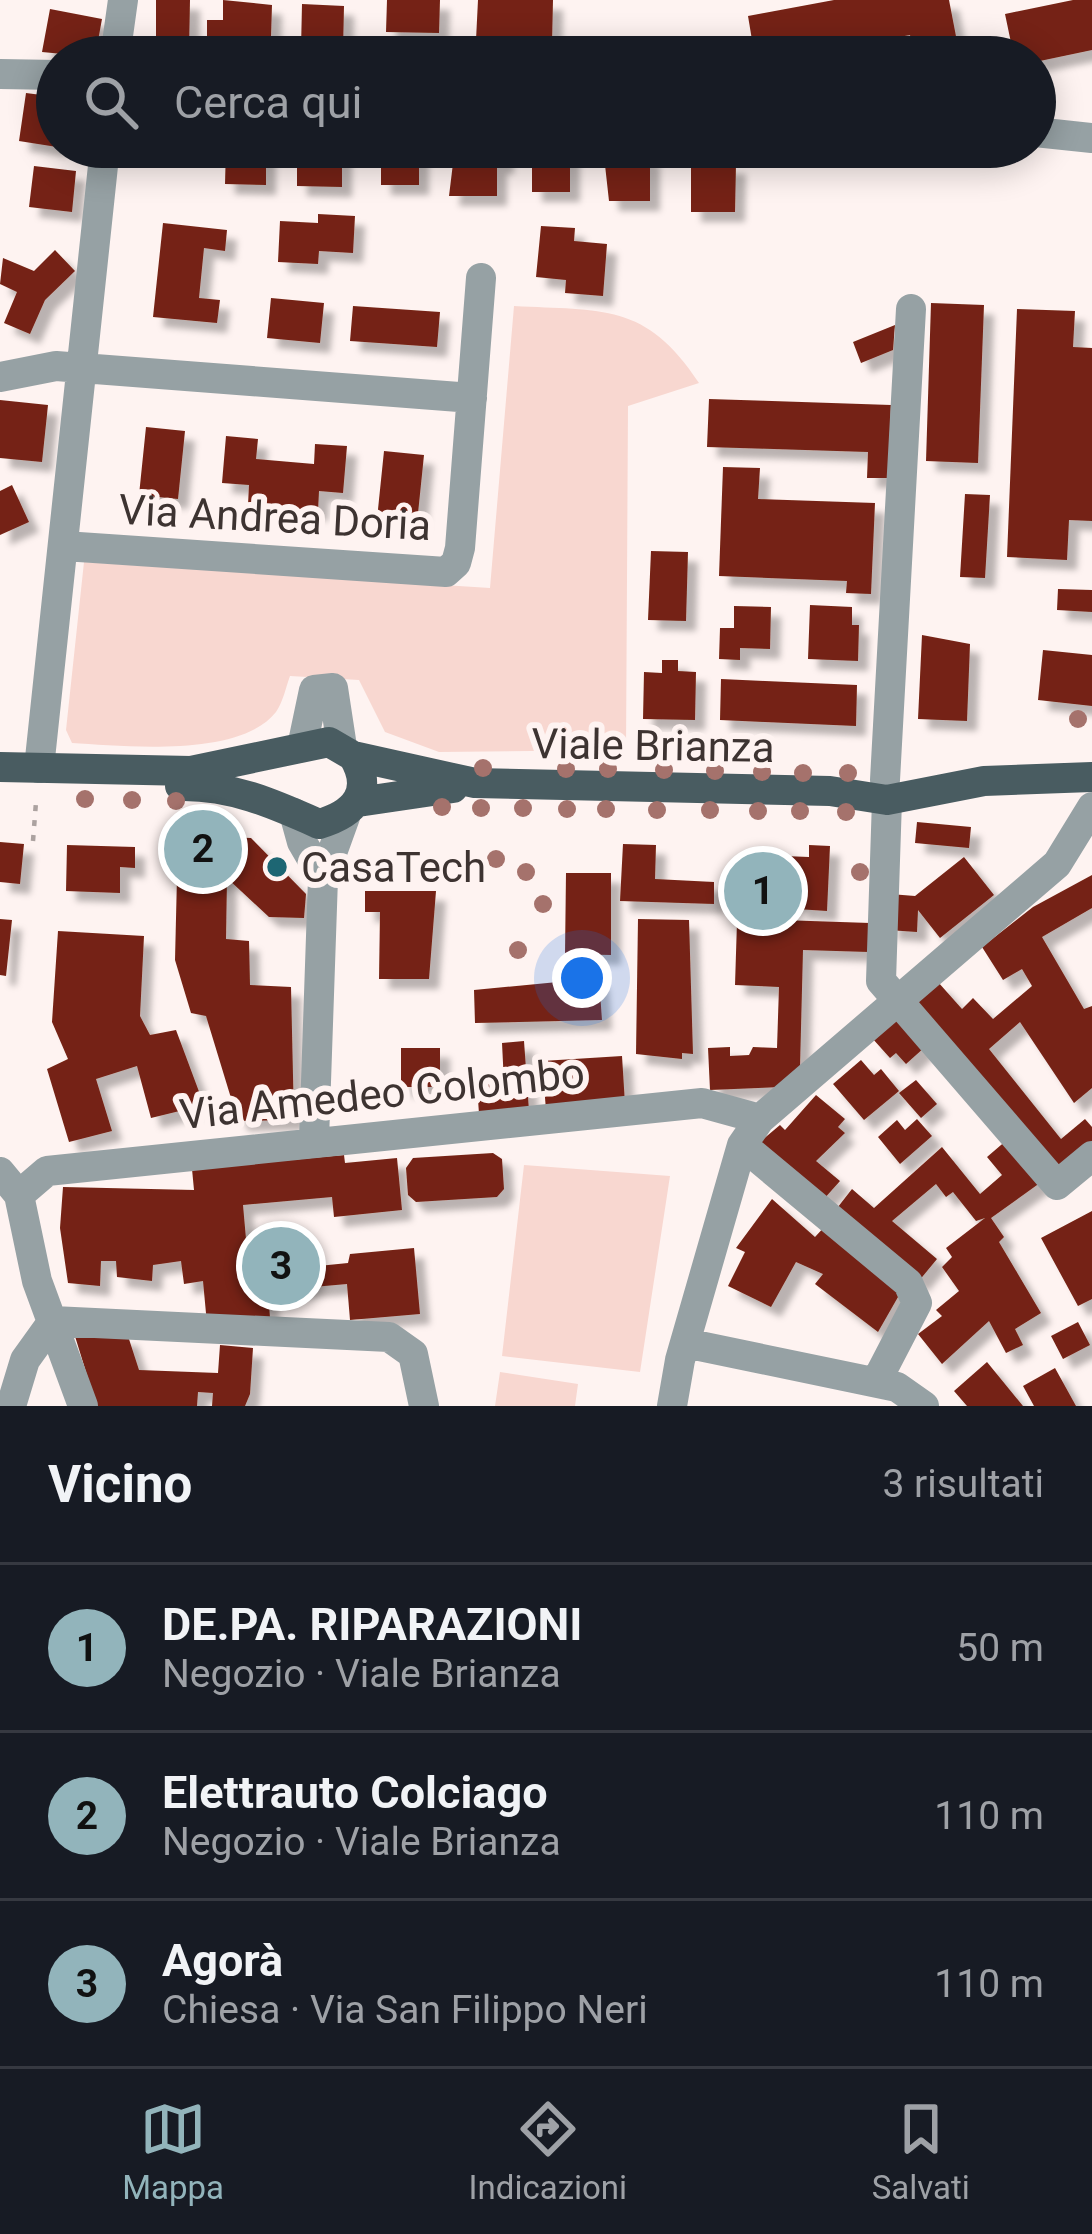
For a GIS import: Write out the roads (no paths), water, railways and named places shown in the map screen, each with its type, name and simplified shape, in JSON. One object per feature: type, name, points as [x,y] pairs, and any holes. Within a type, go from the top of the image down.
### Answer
[{"type":"main road","name":"Viale Brianza","points":[[0,766],[191,771],[328,742],[347,752],[475,783],[830,791],[1087,775]]},
{"type":"main road","points":[[291,809],[282,772],[298,750]]},
{"type":"main road","points":[[347,752],[363,778],[352,809]]},
{"type":"main road","name":"Viale Brianza","points":[[0,786],[192,785],[291,809],[319,824],[352,809],[475,783]]},
{"type":"street","points":[[118,36],[123,0]]},
{"type":"street","points":[[0,74],[36,75]]},
{"type":"street","points":[[1056,134],[1092,138]]},
{"type":"street","points":[[39,768],[103,168]]},
{"type":"street","name":"Via Andrea Doria","points":[[64,546],[446,572],[457,563],[460,548],[481,278]]},
{"type":"street","points":[[910,309],[881,981],[900,997],[1057,1185],[1092,1156]]},
{"type":"street","points":[[0,377],[56,366],[472,398]]},
{"type":"street","points":[[298,750],[314,691],[333,688],[347,752]]},
{"type":"street","points":[[672,1406],[686,1343],[751,1132],[1057,864],[1092,807]]},
{"type":"street","points":[[291,809],[302,842],[323,878]]},
{"type":"street","points":[[314,1140],[323,878],[352,809]]},
{"type":"street","name":"Via Amedeo Colombo","points":[[9,1183],[47,1171],[314,1140],[702,1103],[751,1132]]},
{"type":"street","points":[[751,1132],[908,1282],[917,1303],[876,1382]]},
{"type":"street","points":[[9,1183],[37,1281],[82,1406]]},
{"type":"street","points":[[53,1322],[389,1337],[413,1354],[424,1406]]},
{"type":"street","points":[[11,1406],[25,1360],[53,1322]]},
{"type":"street","points":[[686,1343],[897,1387],[924,1406]]},
{"type":"place","name":"Elettrauto Colciago","points":[[203,849]]},
{"type":"place","name":"CasaTech","points":[[277,867]]},
{"type":"place","name":"DE.PA. RIPARAZIONI","points":[[763,891]]},
{"type":"place","name":"Agorà","points":[[281,1266]]}]
